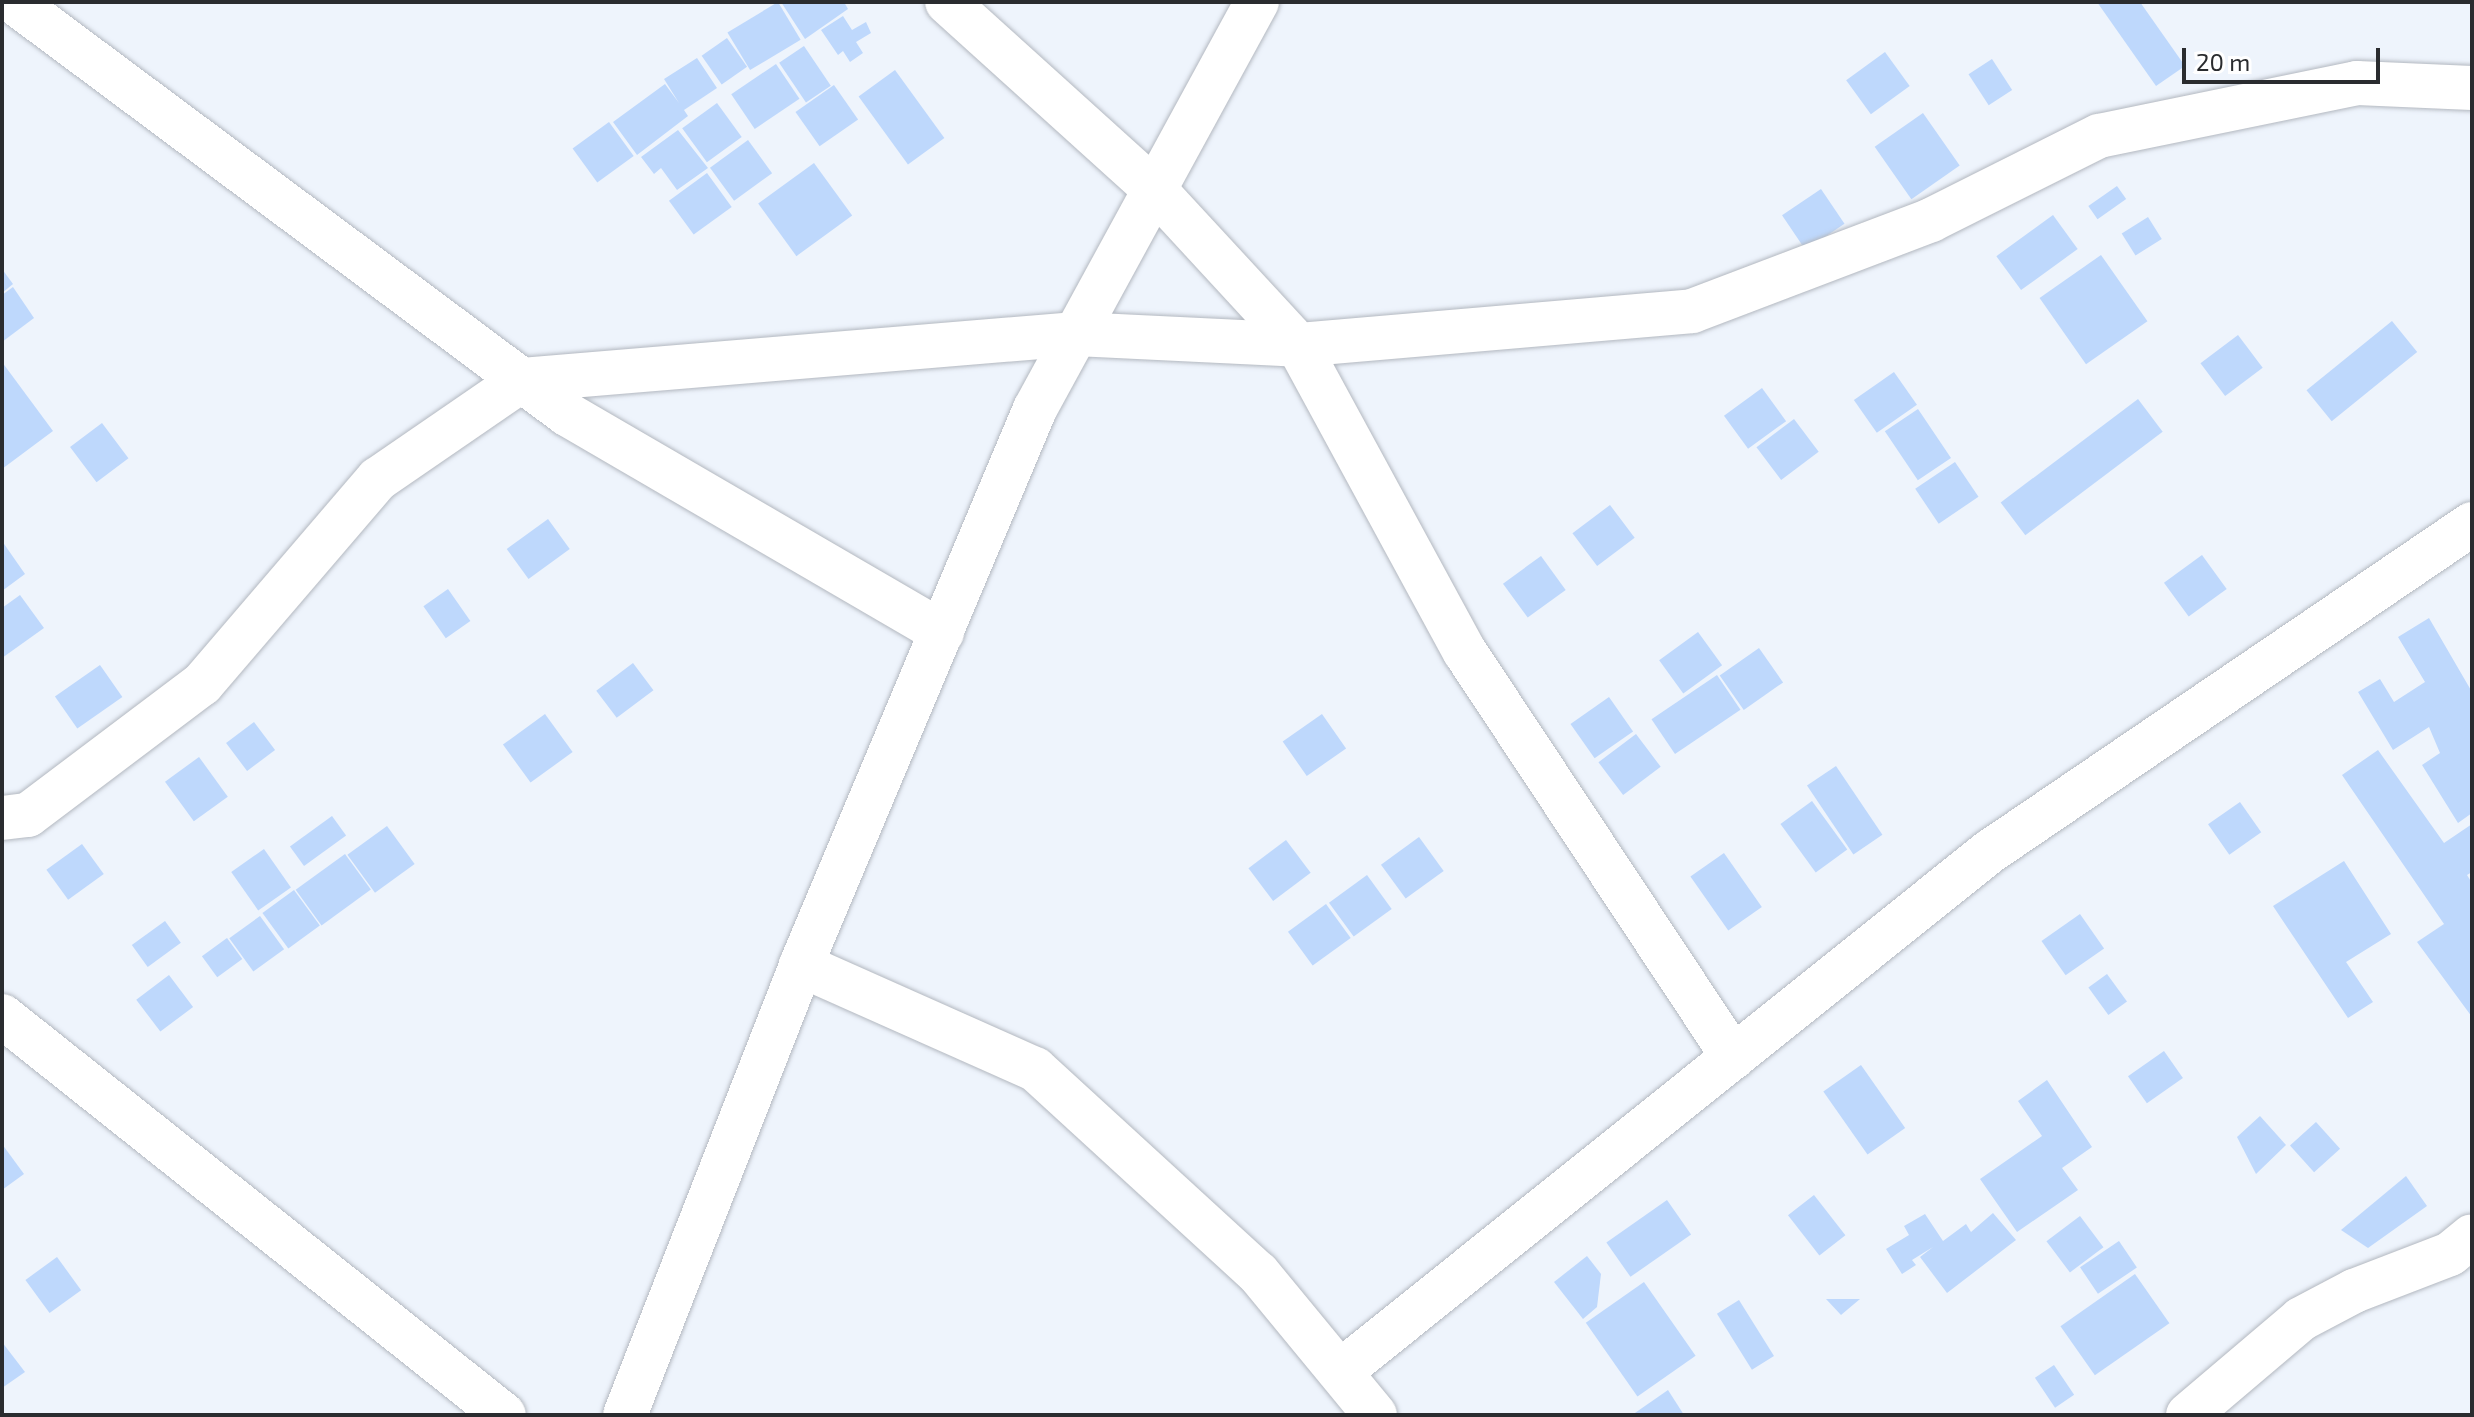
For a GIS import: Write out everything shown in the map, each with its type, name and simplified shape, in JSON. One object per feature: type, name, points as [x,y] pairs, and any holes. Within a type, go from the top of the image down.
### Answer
[{"type":"street","points":[[947,2],[1155,190],[1298,345],[1465,652],[1733,1057]]},
{"type":"street","points":[[625,1415],[801,965],[1035,409],[1257,2]]},
{"type":"street","points":[[24,5],[567,414],[942,632]]},
{"type":"street","points":[[2,818],[28,815],[202,684],[378,479],[522,380],[1076,334],[1298,345],[1692,311],[1931,220],[2099,136],[2357,83],[2472,88]]},
{"type":"street","points":[[1341,1371],[1989,852],[2466,541]]},
{"type":"street","points":[[801,965],[1035,1069],[1258,1273],[1375,1415]]},
{"type":"street","points":[[2,1016],[504,1415]]},
{"type":"street","points":[[2188,1415],[2301,1319],[2354,1291],[2450,1254],[2472,1236]]},
{"type":"building","points":[[778,2],[801,40],[750,70],[727,32]]},
{"type":"building","points":[[781,2],[844,2],[848,9],[805,39]]},
{"type":"building","points":[[2097,2],[2140,2],[2185,66],[2156,86]]},
{"type":"building","points":[[843,16],[852,30],[866,22],[871,33],[856,42],[863,53],[850,62],[843,51],[838,55],[821,30]]},
{"type":"building","points":[[727,38],[747,67],[722,84],[702,56]]},
{"type":"building","points":[[804,46],[831,86],[806,103],[779,63]]},
{"type":"building","points":[[1885,52],[1910,86],[1871,114],[1846,80]]},
{"type":"building","points":[[697,58],[717,88],[684,110],[688,116],[637,155],[613,122],[665,84],[679,103],[664,79]]},
{"type":"building","points":[[1992,59],[2012,90],[1989,105],[1969,74]]},
{"type":"building","points":[[776,64],[799,99],[755,129],[731,94]]},
{"type":"building","points":[[895,70],[944,138],[908,164],[859,96]]},
{"type":"building","points":[[834,85],[858,119],[820,146],[795,112]]},
{"type":"building","points":[[717,103],[742,137],[707,162],[682,128]]},
{"type":"building","points":[[1923,113],[1960,165],[1911,199],[1875,147]]},
{"type":"building","points":[[609,122],[634,156],[597,182],[573,148]]},
{"type":"building","points":[[678,130],[708,168],[677,190],[661,168],[654,174],[641,157]]},
{"type":"building","points":[[748,140],[772,173],[734,201],[710,168]]},
{"type":"building","points":[[814,163],[852,216],[796,256],[758,204]]},
{"type":"building","points":[[707,173],[732,207],[694,235],[669,201]]},
{"type":"building","points":[[2117,186],[2126,199],[2098,219],[2088,206]]},
{"type":"building","points":[[1821,189],[1844,224],[1806,250],[1782,215]]},
{"type":"building","points":[[2053,215],[2078,249],[2021,290],[1996,256]]},
{"type":"building","points":[[2148,217],[2162,239],[2135,255],[2122,233]]},
{"type":"building","points":[[2101,255],[2147,321],[2086,364],[2040,298]]},
{"type":"building","points":[[2,269],[13,284],[2,293]]},
{"type":"building","points":[[13,287],[34,318],[2,342],[2,295]]},
{"type":"building","points":[[2392,321],[2417,352],[2332,421],[2307,390]]},
{"type":"building","points":[[2238,335],[2263,368],[2225,396],[2200,363]]},
{"type":"building","points":[[2,362],[53,431],[2,469]]},
{"type":"building","points":[[1894,372],[1917,405],[1877,433],[1854,400]]},
{"type":"building","points":[[1762,388],[1786,421],[1748,449],[1724,416]]},
{"type":"building","points":[[2138,399],[2163,432],[2025,535],[2001,503]]},
{"type":"building","points":[[1918,409],[1951,458],[1918,480],[1885,431]]},
{"type":"building","points":[[1794,419],[1819,452],[1781,480],[1756,447]]},
{"type":"building","points":[[102,423],[128,458],[97,482],[70,447]]},
{"type":"building","points":[[1955,462],[1978,497],[1939,524],[1915,489]]},
{"type":"building","points":[[1610,505],[1635,538],[1597,566],[1572,533]]},
{"type":"building","points":[[548,519],[570,549],[528,579],[507,549]]},
{"type":"building","points":[[2,541],[25,574],[2,591]]},
{"type":"building","points":[[2202,555],[2227,589],[2189,617],[2164,583]]},
{"type":"building","points":[[1541,556],[1566,590],[1528,618],[1503,584]]},
{"type":"building","points":[[448,589],[470,621],[446,638],[423,606]]},
{"type":"building","points":[[20,595],[44,628],[2,658],[2,608]]},
{"type":"building","points":[[2429,618],[2472,692],[2472,813],[2458,823],[2422,765],[2440,753],[2429,727],[2393,750],[2358,692],[2380,679],[2394,702],[2425,682],[2398,637]]},
{"type":"building","points":[[1698,632],[1722,665],[1683,693],[1659,660]]},
{"type":"building","points":[[1759,648],[1783,682],[1744,710],[1720,676]]},
{"type":"building","points":[[633,663],[653,690],[617,718],[596,691]]},
{"type":"building","points":[[100,665],[122,697],[77,728],[55,697]]},
{"type":"building","points":[[1717,675],[1740,710],[1675,754],[1652,719]]},
{"type":"building","points":[[1609,697],[1633,731],[1595,758],[1570,724]]},
{"type":"building","points":[[545,714],[573,752],[531,783],[503,745]]},
{"type":"building","points":[[1322,714],[1346,748],[1307,776],[1283,742]]},
{"type":"building","points":[[254,722],[275,750],[247,771],[226,743]]},
{"type":"building","points":[[1636,734],[1661,767],[1623,795],[1598,762]]},
{"type":"building","points":[[2378,750],[2444,843],[2472,824],[2472,872],[2467,875],[2472,883],[2472,1017],[2417,942],[2444,924],[2342,775]]},
{"type":"building","points":[[199,757],[228,797],[194,821],[165,782]]},
{"type":"building","points":[[1836,766],[1882,835],[1853,854],[1807,786]]},
{"type":"building","points":[[1812,801],[1847,850],[1816,872],[1780,824]]},
{"type":"building","points":[[2240,802],[2261,832],[2229,855],[2208,824]]},
{"type":"building","points":[[332,816],[346,835],[304,866],[290,847]]},
{"type":"building","points":[[387,826],[415,864],[375,893],[347,855]]},
{"type":"building","points":[[1419,837],[1444,871],[1406,899],[1381,865]]},
{"type":"building","points":[[1286,840],[1311,873],[1273,901],[1248,868]]},
{"type":"building","points":[[82,844],[104,874],[68,900],[46,870]]},
{"type":"building","points":[[264,849],[291,888],[258,910],[231,872]]},
{"type":"building","points":[[1724,853],[1762,907],[1728,931],[1690,877]]},
{"type":"building","points":[[345,854],[371,890],[322,925],[296,890]]},
{"type":"building","points":[[2344,861],[2391,934],[2346,962],[2373,1002],[2348,1018],[2273,906]]},
{"type":"building","points":[[1367,875],[1392,909],[1354,937],[1329,903]]},
{"type":"building","points":[[294,890],[320,926],[288,949],[262,913]]},
{"type":"building","points":[[1326,904],[1351,938],[1313,966],[1288,932]]},
{"type":"building","points":[[2080,914],[2104,948],[2066,975],[2041,941]]},
{"type":"building","points":[[260,916],[284,949],[253,972],[229,938]]},
{"type":"building","points":[[165,921],[181,943],[148,967],[132,945]]},
{"type":"building","points":[[227,938],[242,959],[217,977],[202,956]]},
{"type":"building","points":[[2107,974],[2127,1002],[2108,1015],[2088,988]]},
{"type":"building","points":[[169,975],[193,1007],[160,1032],[136,1000]]},
{"type":"building","points":[[2164,1051],[2183,1078],[2147,1103],[2128,1076]]},
{"type":"building","points":[[1861,1065],[1905,1128],[1867,1154],[1823,1091]]},
{"type":"building","points":[[2047,1080],[2092,1147],[2062,1168],[2078,1190],[2017,1232],[1980,1179],[2042,1136],[2018,1101]]},
{"type":"building","points":[[2260,1116],[2286,1145],[2256,1174],[2237,1137]]},
{"type":"building","points":[[2316,1122],[2340,1149],[2314,1172],[2290,1145]]},
{"type":"building","points":[[2,1144],[24,1174],[2,1190]]},
{"type":"building","points":[[2406,1176],[2427,1206],[2368,1248],[2341,1230]]},
{"type":"building","points":[[1814,1195],[1845,1235],[1819,1256],[1788,1215]]},
{"type":"building","points":[[1667,1200],[1691,1234],[1630,1277],[1606,1242]]},
{"type":"building","points":[[1993,1213],[2016,1240],[1947,1293],[1920,1257],[1933,1247],[1912,1260],[1916,1265],[1902,1274],[1886,1249],[1909,1235],[1904,1226],[1925,1214],[1943,1241],[1966,1224],[1971,1232]]},
{"type":"building","points":[[2080,1216],[2103,1247],[2070,1272],[2046,1241]]},
{"type":"building","points":[[2119,1241],[2137,1268],[2098,1294],[2080,1267]]},
{"type":"building","points":[[1587,1256],[1601,1274],[1597,1307],[1583,1319],[1554,1282]]},
{"type":"building","points":[[57,1257],[81,1290],[50,1313],[25,1280]]},
{"type":"building","points":[[2135,1274],[2169,1323],[2095,1375],[2060,1326]]},
{"type":"building","points":[[1644,1282],[1696,1356],[1637,1396],[1586,1323]]},
{"type":"building","points":[[1826,1299],[1860,1299],[1841,1315]]},
{"type":"building","points":[[1739,1300],[1774,1356],[1752,1370],[1717,1314]]},
{"type":"building","points":[[2,1342],[25,1372],[2,1388]]},
{"type":"building","points":[[2054,1365],[2074,1395],[2055,1408],[2035,1378]]},
{"type":"building","points":[[1668,1390],[1684,1415],[1632,1415]]}]
